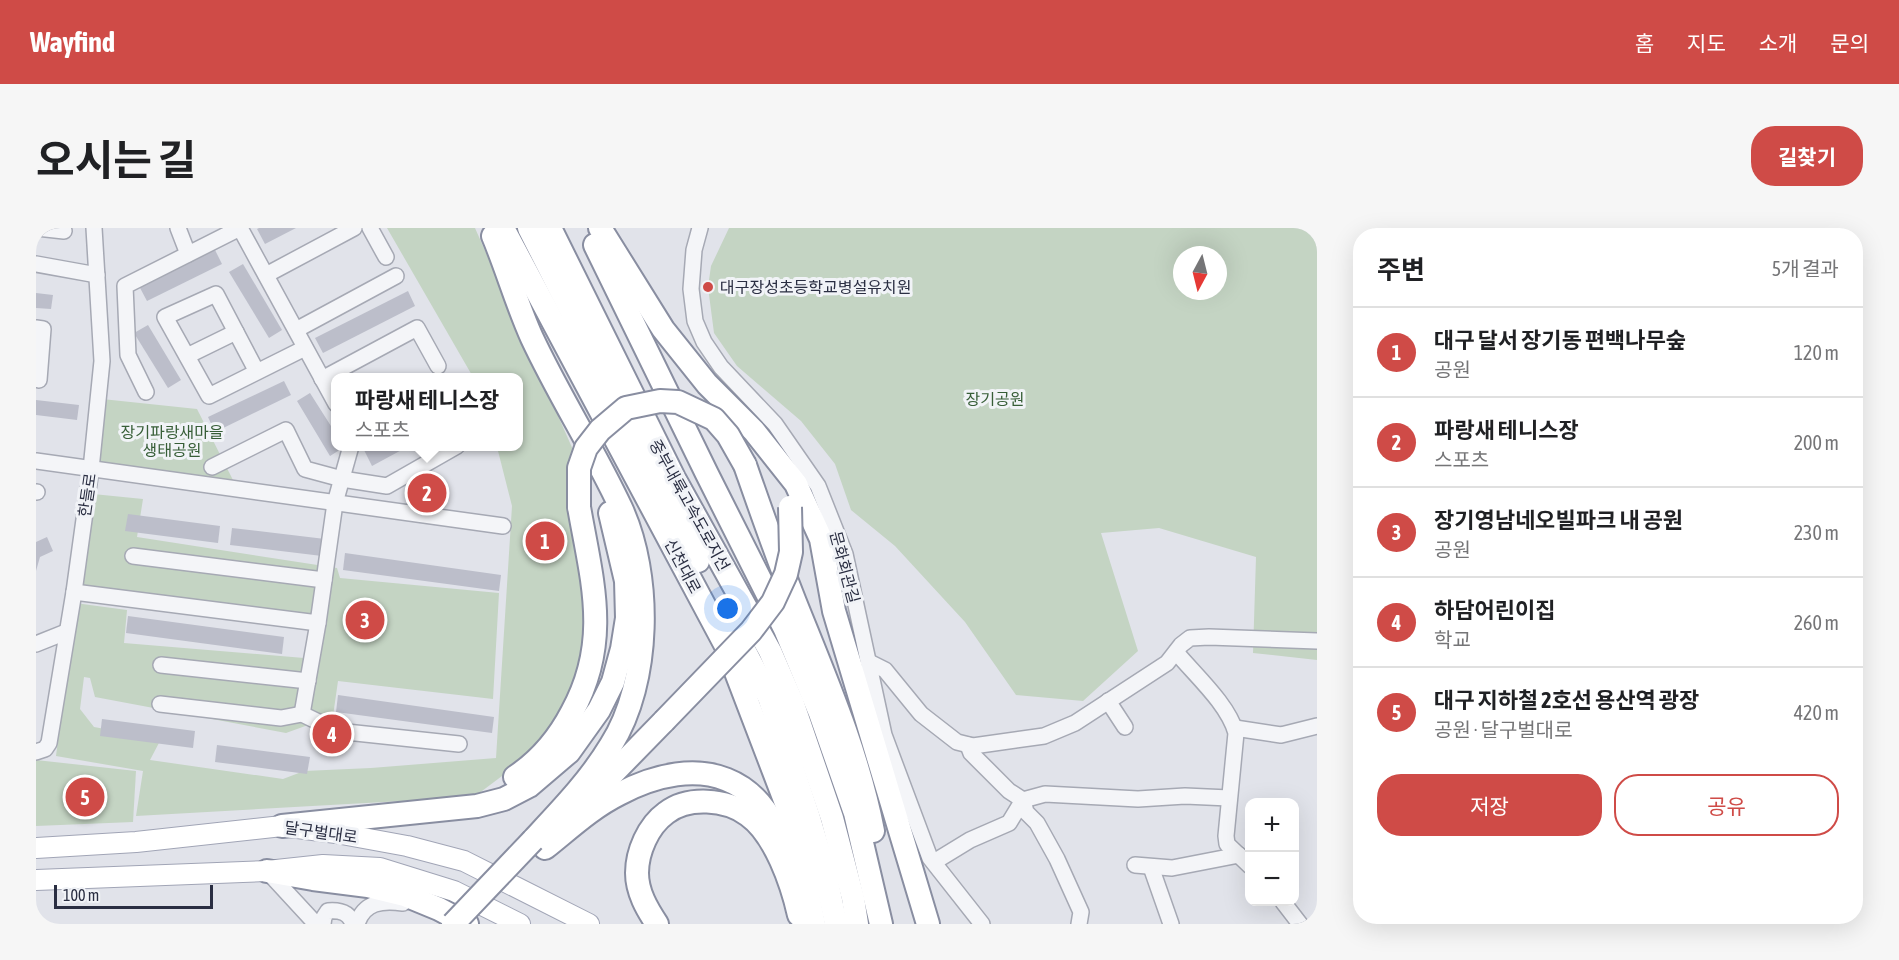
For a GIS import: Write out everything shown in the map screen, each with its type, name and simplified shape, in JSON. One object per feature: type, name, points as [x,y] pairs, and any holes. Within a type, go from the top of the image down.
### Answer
[{"type":"highway","points":[[472,924],[539,844],[612,744],[629,707],[640,660],[644,618],[641,584],[631,536],[622,509],[532,337],[489,228]]},
{"type":"highway","name":"신천대로","points":[[503,228],[726,646],[794,824],[814,924]]},
{"type":"highway","name":"중부내륙고속도로지선","points":[[529,228],[769,697],[825,872],[836,924]]},
{"type":"highway","name":"중부내륙고속도로지선","points":[[550,228],[674,478],[770,651],[793,704],[832,818],[853,898],[857,924]]},
{"type":"highway","points":[[587,228],[707,474],[786,629],[820,713],[855,813],[881,924]]},
{"type":"highway","points":[[600,228],[663,329],[707,384],[754,431],[796,484],[821,539],[834,611],[928,924]]},
{"type":"highway","points":[[445,809],[488,795],[530,767],[563,729],[583,691],[592,662],[596,629],[594,588],[579,507],[579,468],[586,448],[600,430],[627,408],[660,401],[678,402],[714,418],[728,435],[745,465],[780,565],[832,695],[866,793],[880,867],[887,924]]},
{"type":"highway","points":[[282,826],[477,806],[504,799],[529,786],[569,752],[599,710],[613,682],[622,649],[627,618],[626,581],[611,514],[566,403]]},
{"type":"highway","points":[[446,916],[572,816],[751,631],[773,602],[786,574],[791,552],[790,507],[786,482],[754,431]]},
{"type":"highway","points":[[539,844],[617,794],[656,777],[695,772],[713,775],[729,780],[742,788],[766,811],[780,837],[787,859],[801,924]]},
{"type":"highway","points":[[657,924],[649,912],[639,886],[637,874],[641,849],[651,830],[664,814],[697,802],[723,804],[739,809],[755,821],[768,836],[795,898]]},
{"type":"highway","points":[[267,871],[368,886],[405,896],[467,924]]},
{"type":"main road","name":"달구벌대로","points":[[36,848],[136,842],[282,826],[407,846],[464,861],[589,924]]},
{"type":"main road","name":"달구벌대로","points":[[36,880],[267,871],[323,865],[380,868],[454,891],[520,924]]},
{"type":"street","points":[[36,228],[64,231]]},
{"type":"street","name":"한들로","points":[[36,752],[45,749],[49,743],[74,592],[91,469],[102,361],[94,228]]},
{"type":"street","points":[[178,228],[188,254]]},
{"type":"street","points":[[146,392],[128,355],[125,286],[240,228],[331,395]]},
{"type":"street","points":[[266,275],[354,228]]},
{"type":"street","points":[[370,228],[386,257]]},
{"type":"street","name":"문화회관길","points":[[700,228],[694,250],[691,289],[695,321],[704,342],[721,368],[775,424],[818,486],[845,554],[884,735],[930,858],[982,924]]},
{"type":"street","points":[[36,264],[97,275]]},
{"type":"street","points":[[296,330],[396,276]]},
{"type":"street","points":[[257,372],[216,294],[165,317],[209,396],[257,372],[305,348]]},
{"type":"street","points":[[36,328],[43,329],[39,380],[36,379]]},
{"type":"street","points":[[333,373],[417,328],[438,366]]},
{"type":"street","points":[[187,356],[236,332]]},
{"type":"street","points":[[322,379],[331,374]]},
{"type":"street","points":[[212,467],[286,430],[305,469],[342,479],[387,486],[450,451]]},
{"type":"street","points":[[302,714],[335,504],[350,451]]},
{"type":"street","points":[[36,461],[503,526]]},
{"type":"street","points":[[133,556],[324,580]]},
{"type":"street","points":[[74,592],[318,623]]},
{"type":"street","points":[[36,644],[66,632]]},
{"type":"street","points":[[869,662],[885,670],[921,714],[957,742],[973,746],[1044,736],[1075,723],[1167,663],[1190,638],[1317,641]]},
{"type":"street","points":[[1176,652],[1213,695],[1235,728],[1226,836],[1227,844],[1244,860]]},
{"type":"street","points":[[161,665],[308,681]]},
{"type":"street","points":[[1108,701],[1125,727]]},
{"type":"street","points":[[160,704],[281,718],[302,714],[337,731],[459,744]]},
{"type":"street","points":[[1235,728],[1281,735],[1317,726]]},
{"type":"street","points":[[968,745],[971,753],[1009,791],[1023,800],[1026,812],[1037,823],[1057,859],[1081,912],[1079,924]]},
{"type":"street","points":[[934,862],[970,840],[1009,822],[1023,800],[1045,794],[1138,798],[1185,796],[1229,798]]},
{"type":"street","points":[[1135,865],[1172,868],[1244,860]]},
{"type":"street","points":[[1152,867],[1171,924]]},
{"type":"street","points":[[267,871],[316,924]]},
{"type":"street","points":[[355,924],[360,914],[370,906],[384,902],[446,916]]},
{"type":"street","points":[[1287,906],[1306,923]]},
{"type":"street","points":[[323,924],[328,911],[335,910],[351,917],[355,924]]},
{"type":"green space","points":[[387,228],[475,228],[574,452],[586,576],[587,665],[542,746],[474,797],[136,816],[143,771],[56,756],[75,603],[127,610],[124,643],[304,658],[309,630],[80,601],[93,494],[143,499],[137,537],[337,568],[340,578],[499,593],[493,699],[338,681],[333,716],[286,733],[95,697],[90,678],[84,677],[80,709],[94,727],[161,739],[150,760],[283,779],[304,771],[496,758],[512,506],[498,451],[523,451],[523,373],[471,373]]},
{"type":"green space","name":"장기공원","points":[[729,228],[1317,228],[1317,660],[1253,653],[1256,557],[1159,528],[1101,533],[1138,651],[1083,701],[1016,695],[965,622],[895,546],[851,510],[835,464],[801,421],[737,366],[714,333],[708,287],[711,266]]},
{"type":"green space","name":"장기파랑새마을 생태공원","points":[[102,399],[197,409],[236,486],[97,466]]},
{"type":"green space","points":[[430,470],[446,506],[424,516],[407,480]]},
{"type":"green space","points":[[36,760],[136,771],[133,822],[36,826]]},
{"type":"building","points":[[296,228],[265,244],[257,229]]},
{"type":"building","points":[[215,250],[222,264],[147,301],[139,286]]},
{"type":"building","points":[[243,264],[282,330],[269,338],[229,272]]},
{"type":"building","points":[[408,291],[415,306],[323,353],[315,338]]},
{"type":"building","points":[[36,293],[53,295],[51,309],[36,308]]},
{"type":"building","points":[[148,325],[181,380],[168,388],[134,333]]},
{"type":"building","points":[[284,381],[291,395],[215,432],[208,417]]},
{"type":"building","points":[[310,393],[331,426],[331,451],[338,451],[330,456],[297,401]]},
{"type":"building","points":[[36,400],[79,405],[77,420],[36,415]]},
{"type":"building","points":[[364,451],[400,451],[372,466]]},
{"type":"building","points":[[128,514],[220,526],[218,543],[125,531]]},
{"type":"building","points":[[232,528],[325,539],[322,556],[230,545]]},
{"type":"building","points":[[47,537],[53,551],[40,557],[36,571],[36,542]]},
{"type":"building","points":[[345,553],[501,575],[499,591],[343,570]]},
{"type":"building","points":[[128,616],[284,637],[282,654],[126,633]]},
{"type":"building","points":[[338,695],[494,717],[492,733],[336,712]]},
{"type":"building","points":[[102,719],[195,731],[193,748],[100,736]]},
{"type":"building","points":[[217,745],[310,757],[307,774],[215,762]]},
{"type":"place","name":"대구장성초등학교병설유치원","points":[[708,287]]},
{"type":"place","name":"파랑새 테니스장","points":[[427,493]]},
{"type":"place","name":"대구 달서 장기동 편백나무숲","points":[[545,541]]},
{"type":"place","name":"장기영남네오빌파크 내 공원","points":[[365,620]]},
{"type":"place","name":"하담어린이집","points":[[332,734]]},
{"type":"place","name":"대구 지하철 2호선 용산역 광장","points":[[85,797]]}]
